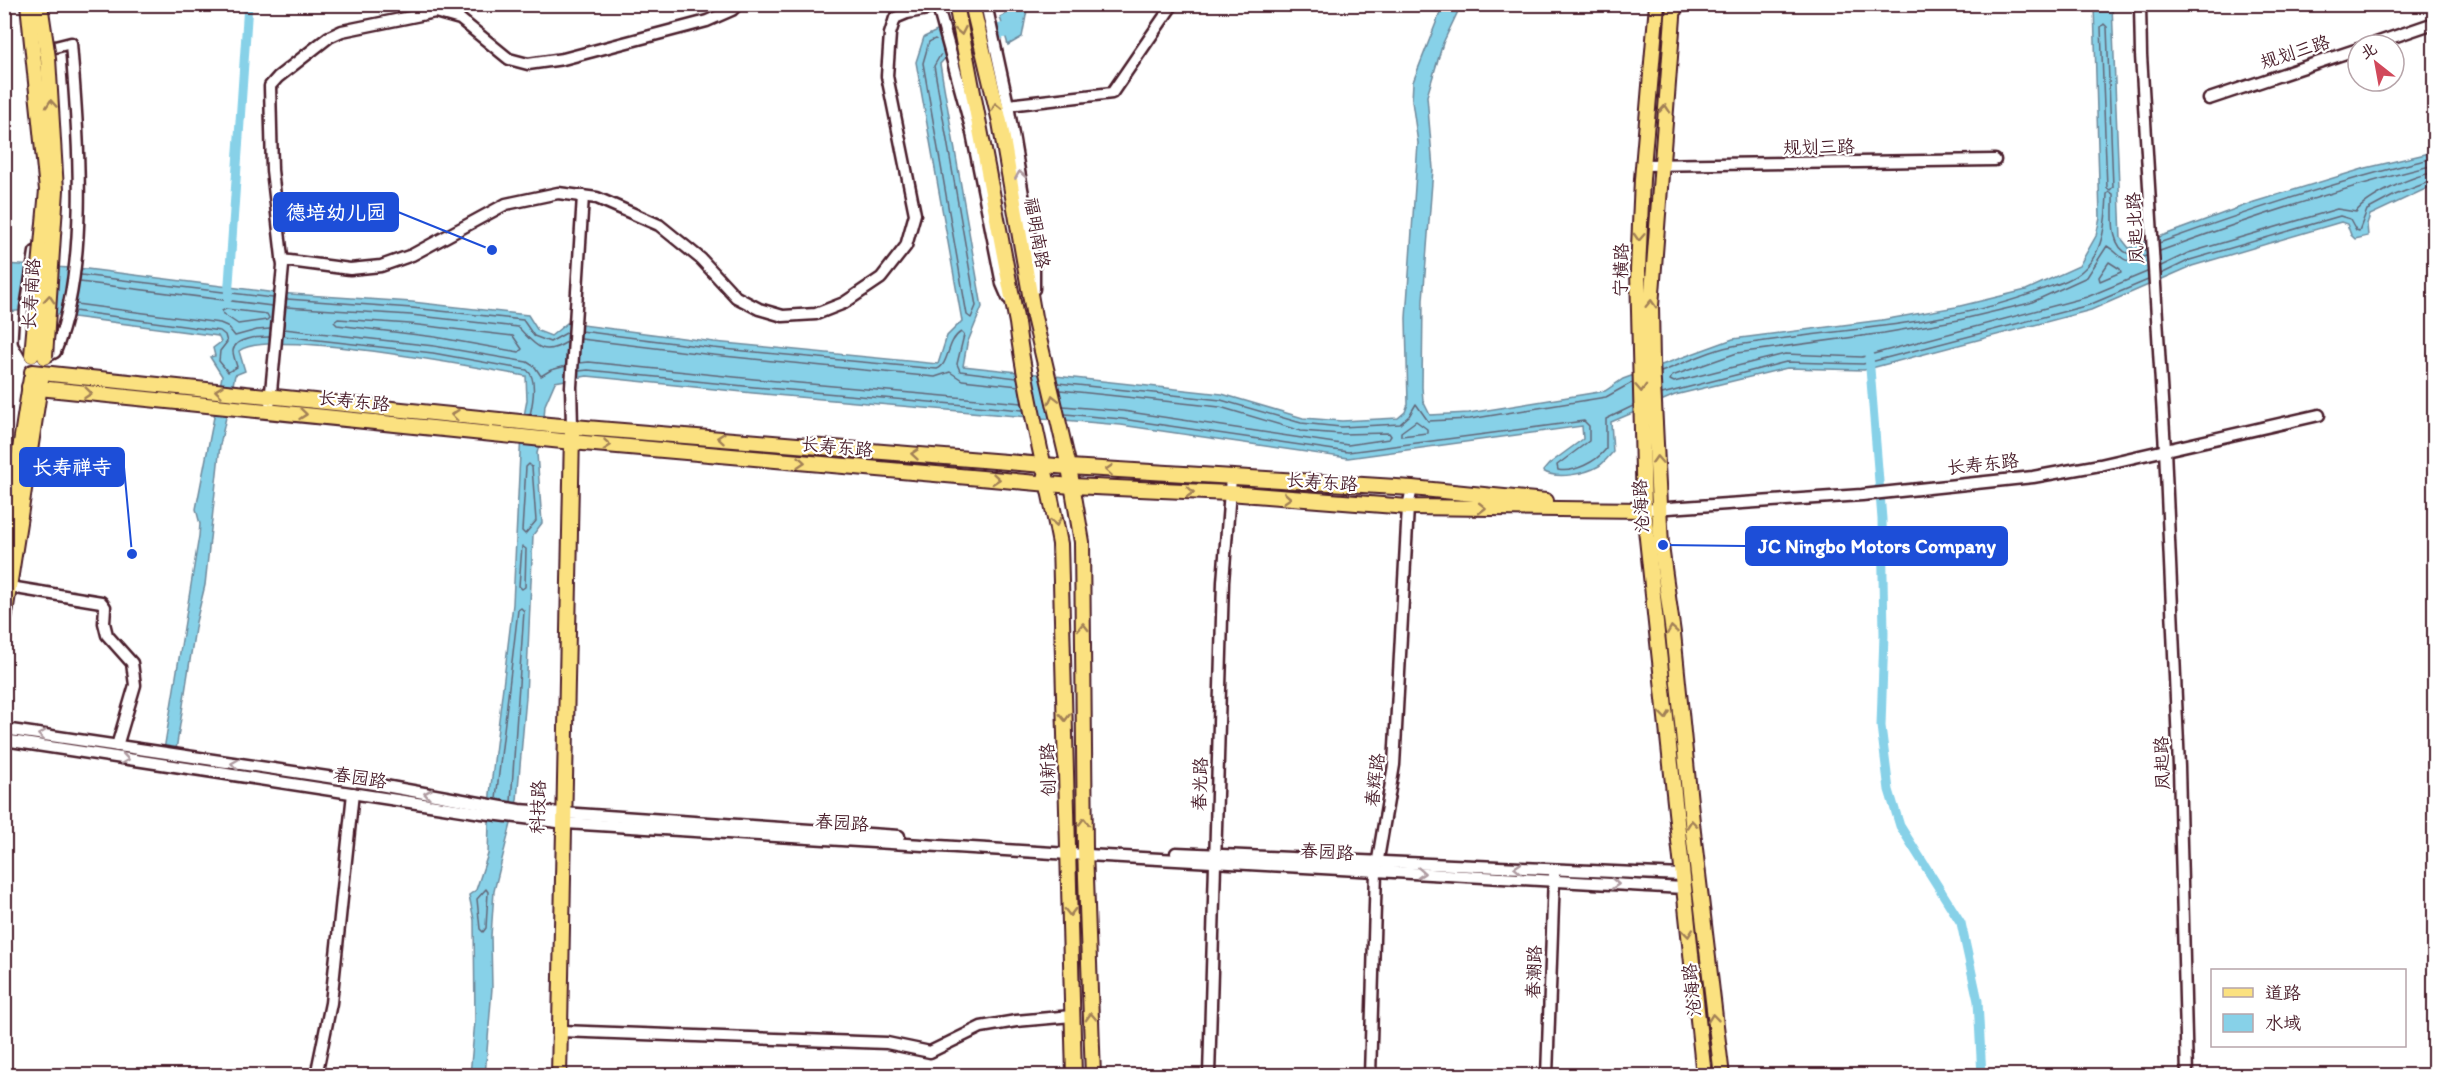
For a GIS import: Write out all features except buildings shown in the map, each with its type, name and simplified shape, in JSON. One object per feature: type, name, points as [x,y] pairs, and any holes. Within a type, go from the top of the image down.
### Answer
[{"type":"main road","name":"长寿南路","points":[[28,4],[47,190],[39,356]]},
{"type":"main road","name":"长寿南路","points":[[4,620],[39,356],[56,190],[48,58],[40,4]]},
{"type":"main road","name":"福明南路","points":[[956,4],[1024,370],[1045,464]]},
{"type":"main road","name":"福明南路","points":[[972,4],[990,51],[1034,316],[1069,467]]},
{"type":"main road","points":[[1643,172],[1658,4]]},
{"type":"main road","name":"沧海路","points":[[1674,6],[1646,362],[1648,413],[1666,597],[1673,633],[1698,878],[1722,1076]]},
{"type":"main road","name":"宁横路","points":[[1643,172],[1638,271],[1646,362]]},
{"type":"main road","name":"长寿东路","points":[[37,372],[513,420],[572,442],[1072,486],[1229,494],[1408,507],[1644,510]]},
{"type":"main road","name":"长寿南路","points":[[4,553],[35,387]]},
{"type":"main road","name":"长寿东路","points":[[35,387],[512,435],[549,432],[572,426],[1069,467],[1412,488],[1644,510]]},
{"type":"main road","name":"沧海路","points":[[1648,413],[1644,510],[1683,881]]},
{"type":"main road","name":"科技路","points":[[560,1076],[564,549],[570,541],[572,426]]},
{"type":"main road","name":"创新路","points":[[1045,464],[1060,544],[1074,1076]]},
{"type":"main road","name":"创新路","points":[[1069,467],[1082,543],[1085,852],[1093,1076]]},
{"type":"main road","name":"科技路","points":[[552,1076],[561,818]]},
{"type":"main road","points":[[1683,881],[1704,1076]]},
{"type":"street","points":[[269,411],[282,260],[272,170],[270,86],[278,76],[329,37],[342,31],[435,12],[460,19],[509,59],[528,64],[563,59],[707,21],[732,10],[738,4]]},
{"type":"street","points":[[282,260],[350,269],[381,266],[412,255],[506,204],[558,193],[597,198],[659,225],[701,259],[736,297],[759,309],[783,316],[805,315],[816,314],[844,303],[881,278],[906,246],[915,214],[887,76],[890,34],[896,4]]},
{"type":"street","points":[[1008,105],[1112,93],[1173,4]]},
{"type":"street","points":[[1674,6],[1691,4]]},
{"type":"street","name":"凤起北路","points":[[2140,4],[2141,55],[2165,449]]},
{"type":"street","points":[[895,18],[938,6],[971,128],[1002,284],[1017,323]]},
{"type":"street","points":[[987,6],[990,51],[1008,105],[1034,260],[1034,316]]},
{"type":"street","points":[[2405,33],[2434,23]]},
{"type":"street","points":[[71,43],[79,193],[74,268],[64,330],[55,352],[39,356],[24,341],[26,306],[41,198],[35,52],[71,43]]},
{"type":"street","name":"规划三路","points":[[2209,99],[2346,53]]},
{"type":"street","name":"规划三路","points":[[1643,172],[1662,166],[1995,160]]},
{"type":"street","points":[[572,426],[571,387],[583,196]]},
{"type":"street","name":"长寿东路","points":[[1644,510],[1862,495],[2033,477],[2100,465],[2319,415]]},
{"type":"street","name":"凤起路","points":[[2165,449],[2179,779],[2187,1076]]},
{"type":"street","name":"春光路","points":[[1209,1076],[1222,582],[1231,478]]},
{"type":"street","name":"春辉路","points":[[1370,1076],[1377,866],[1388,810],[1395,753],[1408,507],[1412,488]]},
{"type":"street","points":[[10,587],[100,602],[105,607],[104,623],[107,635],[132,663],[135,684],[117,746]]},
{"type":"street","name":"春园路","points":[[4,729],[368,783],[484,808],[561,818],[1085,852],[1683,881]]},
{"type":"street","name":"春园路","points":[[4,741],[353,793],[484,808]]},
{"type":"street","points":[[316,1076],[331,1003],[353,793]]},
{"type":"street","name":"春潮路","points":[[1547,1076],[1554,875]]},
{"type":"street","points":[[560,1031],[887,1042],[930,1052],[981,1028],[1017,1021],[1072,1016]]},
{"type":"water","points":[[1010,5],[1028,5],[1022,37],[1008,45],[1000,17],[1008,13]]},
{"type":"water","points":[[1443,5],[1461,5],[1443,43],[1427,96],[1433,169],[1423,300],[1422,387],[1423,401],[1430,415],[1469,413],[1605,391],[1623,379],[1733,339],[1882,320],[1956,307],[2026,290],[2079,266],[2096,236],[2100,218],[2094,5],[2112,5],[2121,238],[2129,248],[2254,202],[2366,168],[2434,152],[2434,185],[2370,215],[2367,224],[2368,236],[2355,239],[2347,224],[2341,222],[2192,266],[2091,310],[1864,370],[1787,368],[1675,395],[1611,422],[1613,452],[1599,466],[1571,475],[1549,474],[1543,471],[1583,439],[1582,426],[1348,458],[1121,425],[587,376],[555,382],[545,405],[543,432],[537,453],[542,523],[533,535],[526,697],[517,800],[494,891],[491,936],[492,988],[485,1076],[470,1075],[475,1021],[474,920],[469,895],[476,890],[488,854],[490,794],[513,604],[521,432],[527,400],[526,376],[423,358],[330,346],[258,345],[239,351],[245,371],[235,375],[220,445],[205,585],[196,622],[176,750],[164,750],[199,536],[200,524],[196,509],[222,376],[210,357],[215,356],[213,348],[221,342],[218,336],[58,315],[52,308],[5,312],[4,264],[87,269],[276,293],[412,302],[528,315],[538,331],[551,336],[567,323],[714,342],[938,364],[947,336],[962,321],[916,62],[924,37],[941,29],[949,54],[940,64],[982,307],[967,344],[963,366],[1222,394],[1303,418],[1342,421],[1398,418],[1405,412],[1408,404],[1406,318],[1418,143],[1412,101],[1413,82]]},
{"type":"waterway","points":[[228,298],[248,4]]},
{"type":"waterway","points":[[935,48],[1013,28],[1019,4]]},
{"type":"waterway","points":[[1869,356],[1882,519],[1884,634],[1881,726],[1889,790],[1900,826],[1961,923],[1978,1001],[1982,1076]]},
{"type":"place","name":"德培幼儿园","points":[[492,250]]},
{"type":"place","name":"JC Ningbo Motors Company","points":[[1663,545]]},
{"type":"place","name":"长寿禅寺","points":[[132,554]]}]
